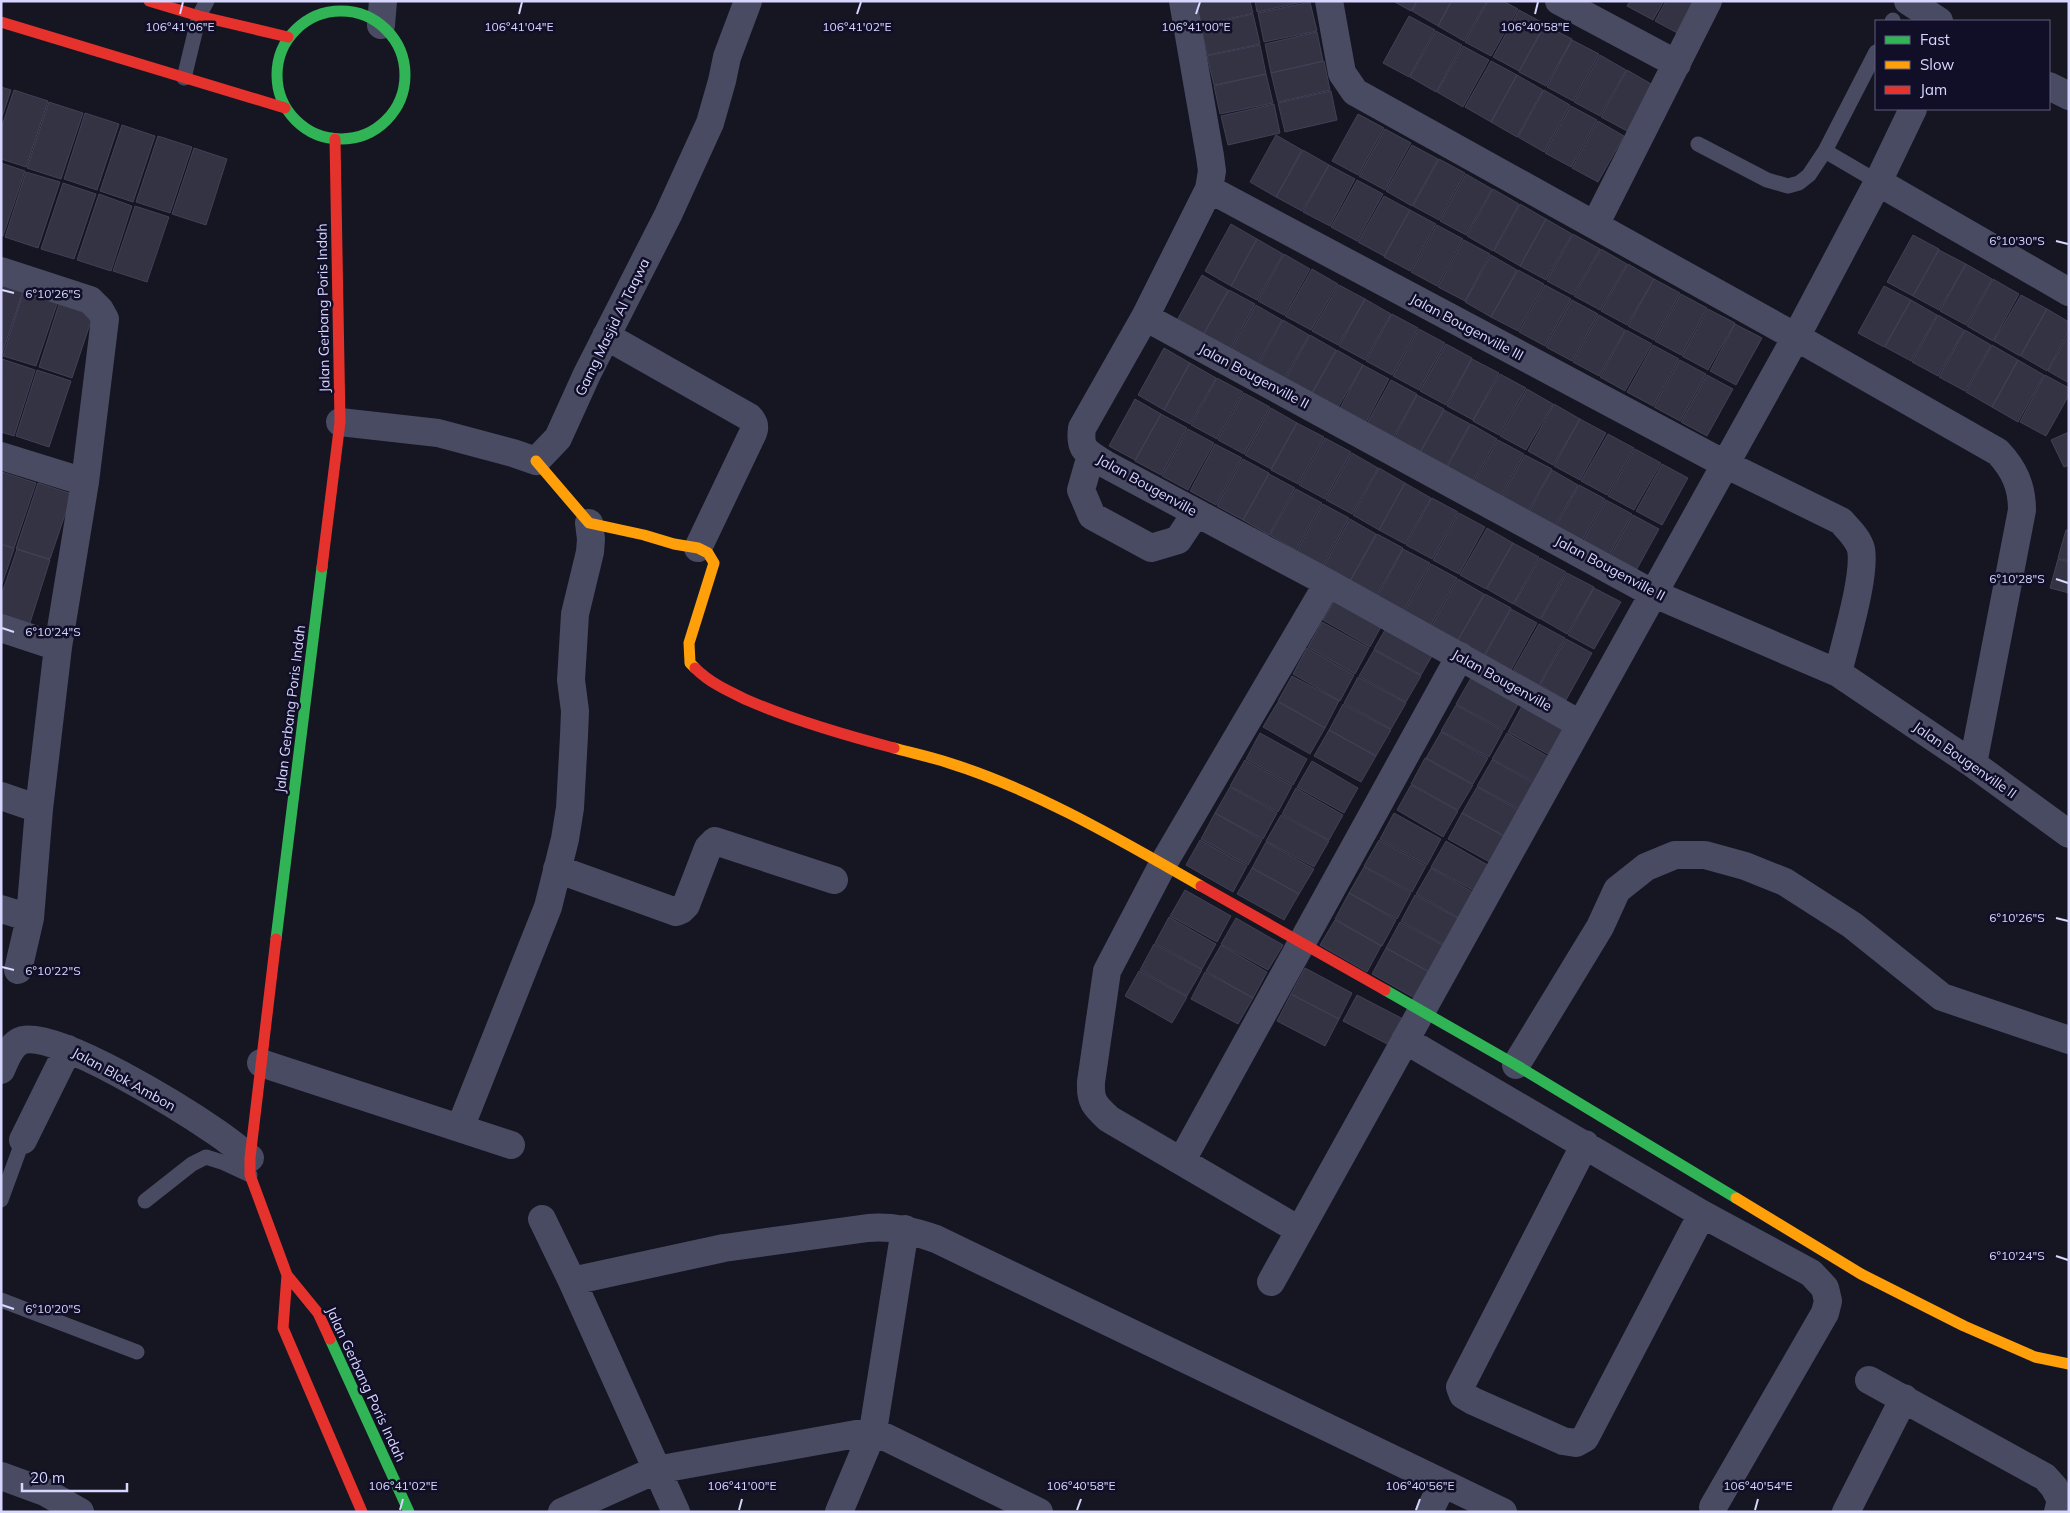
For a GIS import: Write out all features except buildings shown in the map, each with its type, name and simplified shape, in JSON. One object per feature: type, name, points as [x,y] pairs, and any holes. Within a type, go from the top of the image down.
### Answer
[{"type":"street","points":[[149,1],[199,16],[288,37]]},
{"type":"street","name":"Gamg Masjid Al Taqwa","points":[[536,461],[558,438],[606,336],[668,215],[710,124],[727,57],[748,1]]},
{"type":"street","name":"Jalan Bougenville","points":[[1183,1],[1212,172],[1208,189],[1145,317],[1082,428],[1080,441],[1084,448],[1105,464],[1328,583],[1580,724]]},
{"type":"street","points":[[1329,1],[1342,72],[1348,85],[1355,92],[1796,337],[1998,452],[2011,466],[2019,485],[2022,510],[1973,764]]},
{"type":"street","points":[[1559,1],[1677,64]]},
{"type":"street","points":[[1595,225],[1708,1]]},
{"type":"street","points":[[326,6],[370,17],[382,13],[401,52],[405,76],[401,100],[392,114],[381,125],[367,134],[352,138],[335,139],[324,137],[302,126],[285,108],[276,77],[276,63],[288,37],[305,20],[326,6]]},
{"type":"street","points":[[1898,14],[1933,20]]},
{"type":"street","points":[[1,22],[285,108]]},
{"type":"street","points":[[2050,86],[2069,96]]},
{"type":"street","points":[[1271,1282],[1652,592],[1796,337],[1878,182],[1913,110]]},
{"type":"street","name":"Jalan Gerbang Poris Indah","points":[[335,139],[340,422],[250,1166],[287,1275],[318,1313],[409,1512]]},
{"type":"street","points":[[1878,182],[2069,292]]},
{"type":"street","name":"Jalan Bougenville III","points":[[1208,189],[1725,464],[1841,521],[1852,533],[1860,548],[1862,572],[1838,673]]},
{"type":"street","points":[[1,271],[90,300],[100,310],[105,319],[85,482],[58,647],[30,918],[18,970]]},
{"type":"street","name":"Jalan Bougenville II","points":[[1145,317],[1652,592],[1838,673],[1973,764],[2067,833]]},
{"type":"street","points":[[606,336],[754,421],[755,428],[752,435],[698,548]]},
{"type":"street","points":[[340,422],[438,433],[514,453],[536,461],[589,523],[590,552],[575,622],[571,680],[575,711],[570,808],[566,839],[548,907],[460,1128]]},
{"type":"street","points":[[1092,454],[1081,490],[1092,516],[1151,548],[1178,540],[1196,513]]},
{"type":"street","points":[[1,456],[85,482]]},
{"type":"street","points":[[589,523],[698,548],[708,553],[714,563],[689,644],[690,663],[704,677],[724,690],[779,714],[827,730],[950,763],[1017,789],[1067,813],[1162,864],[1422,1010],[1861,1274],[1964,1326],[2035,1356],[2069,1364]]},
{"type":"street","points":[[1299,1230],[1109,1118],[1096,1107],[1090,1096],[1107,971],[1162,864],[1328,583]]},
{"type":"street","points":[[1,628],[58,647]]},
{"type":"street","points":[[1182,1160],[1303,944],[1460,656]]},
{"type":"street","points":[[1,796],[40,808]]},
{"type":"street","points":[[557,869],[676,912],[686,905],[708,848],[715,841],[834,880]]},
{"type":"street","points":[[1516,1065],[1600,927],[1617,890],[1646,867],[1675,855],[1705,855],[1745,866],[1785,882],[1852,925],[1942,997],[2069,1040]]},
{"type":"street","points":[[1,909],[30,918]]},
{"type":"street","name":"Jalan Blok Ambon","points":[[5,1052],[21,1040],[34,1038],[68,1049],[144,1088],[217,1133],[250,1166]]},
{"type":"street","points":[[1405,1040],[1702,1214],[1811,1273],[1825,1288],[1828,1301],[1824,1314],[1713,1507]]},
{"type":"street","points":[[23,1140],[68,1049]]},
{"type":"street","points":[[261,1063],[511,1145]]},
{"type":"street","points":[[1585,1144],[1460,1387],[1462,1395],[1563,1441],[1576,1443],[1585,1438],[1702,1214]]},
{"type":"street","points":[[542,1219],[676,1512]]},
{"type":"street","points":[[572,1281],[724,1248],[868,1228],[905,1229],[936,1239],[1503,1512]]},
{"type":"street","points":[[839,1512],[873,1431],[905,1229]]},
{"type":"street","name":"Jalan Gerbang Poris Indah","points":[[287,1275],[282,1328],[362,1512]]},
{"type":"street","points":[[1869,1380],[2045,1477],[2054,1487],[2061,1500],[2058,1512]]},
{"type":"street","points":[[1846,1512],[1904,1398]]},
{"type":"street","points":[[562,1512],[656,1470],[873,1431],[1039,1512]]},
{"type":"street","points":[[3,1480],[45,1492],[80,1512]]},
{"type":"street","points":[[1429,1512],[1443,1482]]},
{"type":"lane","points":[[184,78],[199,16],[207,1]]},
{"type":"lane","points":[[1698,144],[1767,180],[1788,186],[1799,183],[1809,174],[1825,150],[1875,54]]},
{"type":"lane","points":[[1825,150],[1878,182]]},
{"type":"lane","points":[[1,1200],[23,1140]]},
{"type":"lane","points":[[144,1201],[192,1164],[206,1157],[222,1162],[250,1166]]},
{"type":"lane","points":[[1,1300],[137,1352]]},
{"type":"traffic: fast","points":[[341,11],[354,12],[366,16],[377,21],[387,29],[395,39],[400,50],[404,62],[405,75],[404,88],[400,100],[395,111],[387,121],[377,129],[366,134],[354,138],[341,139],[328,138],[316,134],[305,129],[295,121],[287,111],[282,100],[278,88],[277,75],[278,62],[282,50],[287,39],[295,29],[305,21],[316,16],[328,12],[341,11]]},
{"type":"traffic: fast","points":[[276,939],[322,567]]},
{"type":"traffic: fast","points":[[1385,990],[1516,1065],[1736,1198]]},
{"type":"traffic: fast","points":[[330,1339],[409,1512]]},
{"type":"traffic: slow","points":[[536,461],[589,523],[698,548],[708,553],[714,563],[689,643],[690,663],[695,668]]},
{"type":"traffic: slow","points":[[894,748],[949,763],[1014,787],[1078,818],[1201,886]]},
{"type":"traffic: slow","points":[[1736,1198],[1861,1274],[1964,1326],[2035,1357],[2069,1364]]},
{"type":"traffic: jam","points":[[149,1],[199,16],[288,37]]},
{"type":"traffic: jam","points":[[1,22],[285,108]]},
{"type":"traffic: jam","points":[[322,567],[340,422],[335,139]]},
{"type":"traffic: jam","points":[[695,668],[720,686],[765,708],[820,727],[894,748]]},
{"type":"traffic: jam","points":[[1201,886],[1385,990]]},
{"type":"traffic: jam","points":[[276,939],[250,1158],[250,1175],[287,1275],[318,1313],[330,1339]]},
{"type":"traffic: jam","points":[[287,1275],[283,1328],[362,1512]]}]
